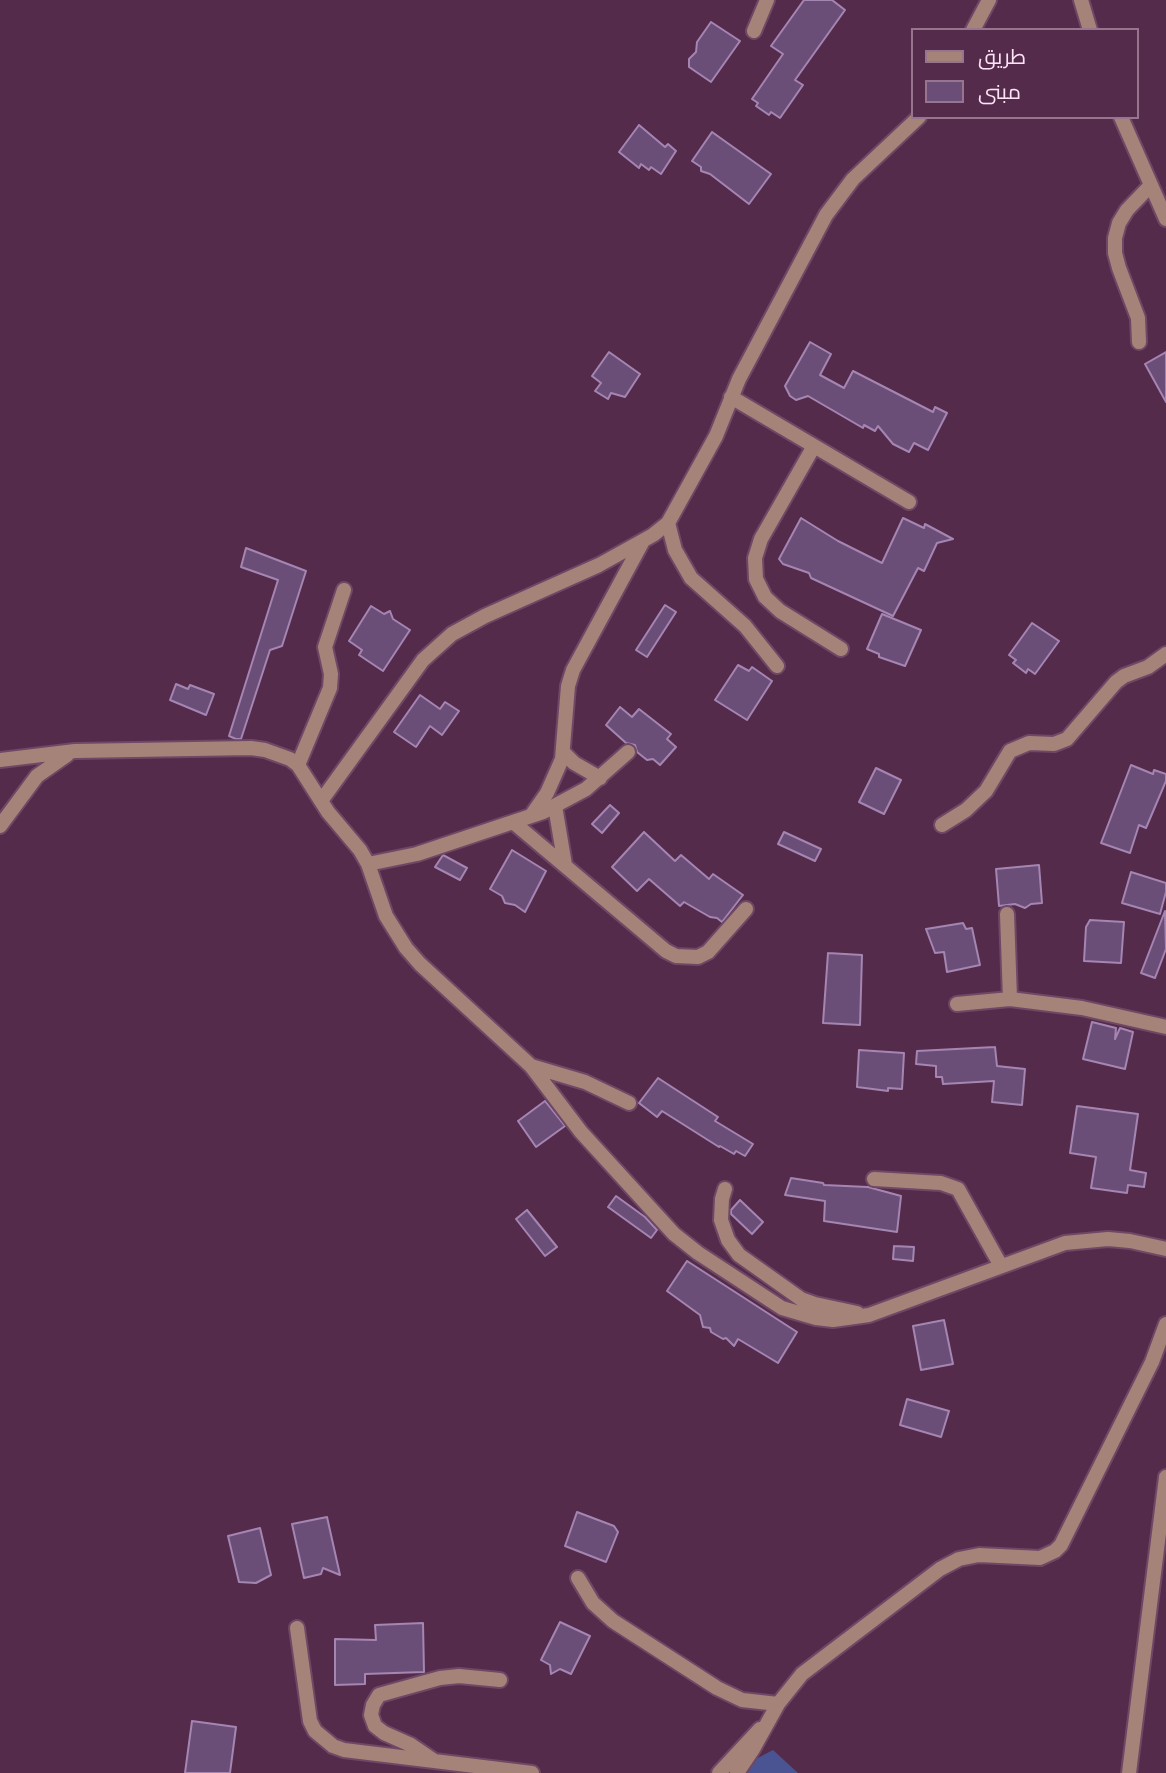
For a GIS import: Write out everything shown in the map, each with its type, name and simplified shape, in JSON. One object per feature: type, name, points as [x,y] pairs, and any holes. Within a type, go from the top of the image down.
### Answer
[{"type":"street","points":[[754,31],[767,0]]},
{"type":"street","points":[[974,28],[989,0]]},
{"type":"street","points":[[1082,0],[1089,28]]},
{"type":"street","points":[[321,801],[423,660],[444,640],[468,624],[582,574],[662,530],[716,436],[738,379],[827,215],[853,179],[917,119]]},
{"type":"street","points":[[1122,119],[1166,219]]},
{"type":"street","points":[[1139,342],[1138,318],[1119,268],[1115,238],[1119,223],[1127,210],[1150,186]]},
{"type":"street","points":[[731,397],[909,502]]},
{"type":"street","points":[[814,446],[761,539],[755,558],[756,579],[765,597],[780,611],[841,649]]},
{"type":"street","points":[[668,523],[675,550],[691,578],[745,626],[777,666]]},
{"type":"street","points":[[531,817],[547,793],[563,752],[568,686],[573,670],[643,540]]},
{"type":"street","points":[[298,765],[330,688],[331,674],[325,646],[344,590]]},
{"type":"street","points":[[942,825],[966,810],[981,796],[1010,751],[1029,743],[1054,744],[1067,739],[1116,682],[1148,667],[1166,654]]},
{"type":"street","points":[[0,760],[75,751],[251,748],[278,753],[298,765],[368,864],[386,916],[406,948],[531,1066],[581,1132],[659,1219],[698,1254],[767,1300],[790,1311],[833,1320],[869,1315],[1065,1243],[1086,1240],[1130,1241],[1166,1250]]},
{"type":"street","points":[[0,826],[37,776],[75,751]]},
{"type":"street","points":[[563,752],[574,763],[600,778]]},
{"type":"street","points":[[368,864],[417,854],[531,817],[555,806],[600,778],[628,752]]},
{"type":"street","points":[[555,806],[565,865]]},
{"type":"street","points":[[513,822],[666,951],[676,956],[698,957],[708,952],[746,909]]},
{"type":"street","points":[[1007,914],[1010,999]]},
{"type":"street","points":[[957,1004],[1010,999],[1082,1007],[1166,1027]]},
{"type":"street","points":[[531,1066],[585,1082],[629,1103]]},
{"type":"street","points":[[874,1179],[941,1183],[958,1189],[1001,1266]]},
{"type":"street","points":[[725,1189],[720,1210],[721,1220],[727,1240],[739,1255],[807,1302],[869,1315]]},
{"type":"street","points":[[737,1773],[789,1688],[817,1661],[949,1564],[979,1555],[1040,1558],[1062,1545],[1152,1362],[1166,1324]]},
{"type":"street","points":[[1129,1773],[1166,1477]]},
{"type":"street","points":[[578,1578],[593,1603],[613,1621],[717,1688],[742,1699],[778,1704]]},
{"type":"street","points":[[297,1628],[307,1710],[316,1731],[324,1740],[344,1750],[532,1773]]},
{"type":"street","points":[[434,1761],[375,1726],[371,1716],[373,1704],[379,1695],[440,1678],[459,1676],[500,1680]]},
{"type":"street","points":[[719,1773],[743,1744],[768,1721]]},
{"type":"water","points":[[773,1750],[798,1773],[743,1773],[750,1762]]},
{"type":"building","points":[[804,0],[832,0],[845,10],[795,80],[803,85],[780,118],[771,112],[769,115],[756,106],[758,103],[752,99],[783,54],[771,46]]},
{"type":"building","points":[[711,22],[740,41],[711,82],[689,67],[689,59],[696,52],[697,42]]},
{"type":"building","points":[[639,125],[665,147],[668,144],[676,151],[661,174],[641,164],[639,168],[619,152]]},
{"type":"building","points":[[712,132],[771,174],[749,204],[710,174],[701,171],[701,167],[692,161]]},
{"type":"building","points":[[810,342],[831,354],[820,375],[844,388],[853,371],[933,412],[935,407],[947,413],[928,450],[914,443],[909,452],[893,444],[878,426],[875,431],[864,425],[863,428],[808,396],[796,400],[790,396],[785,386]]},
{"type":"building","points":[[609,352],[640,374],[625,397],[611,393],[608,399],[595,391],[601,383],[592,376]]},
{"type":"building","points":[[1166,352],[1166,402],[1145,364]]},
{"type":"building","points":[[801,518],[838,541],[882,563],[903,518],[924,528],[925,524],[953,539],[937,543],[924,571],[918,568],[893,616],[811,578],[809,573],[783,564],[779,559]]},
{"type":"building","points":[[246,548],[306,571],[282,646],[270,650],[241,739],[236,739],[229,736],[278,580],[241,567]]},
{"type":"building","points":[[665,605],[676,612],[647,657],[636,650]]},
{"type":"building","points":[[371,606],[384,614],[390,611],[393,619],[410,630],[383,671],[359,655],[362,650],[349,641]]},
{"type":"building","points":[[882,614],[921,630],[905,666],[879,657],[879,654],[867,649]]},
{"type":"building","points":[[1032,623],[1059,641],[1035,674],[1028,669],[1026,673],[1013,663],[1016,660],[1009,655]]},
{"type":"building","points":[[738,665],[749,671],[752,667],[772,681],[747,720],[715,700]]},
{"type":"building","points":[[176,684],[188,689],[190,685],[214,694],[206,715],[170,700]]},
{"type":"building","points":[[420,695],[440,709],[445,702],[459,711],[442,735],[430,726],[416,747],[394,732]]},
{"type":"building","points":[[620,707],[632,717],[639,709],[671,734],[667,739],[676,747],[660,765],[653,759],[647,760],[637,752],[635,745],[626,743],[606,725]]},
{"type":"building","points":[[1131,765],[1153,774],[1154,770],[1166,774],[1166,781],[1146,828],[1139,825],[1130,853],[1101,843]]},
{"type":"building","points":[[876,768],[901,780],[884,814],[859,802]]},
{"type":"building","points":[[610,805],[619,813],[602,833],[592,824]]},
{"type":"building","points":[[644,832],[675,861],[681,855],[709,879],[713,874],[743,895],[722,922],[684,902],[680,906],[649,879],[637,891],[612,867]]},
{"type":"building","points":[[784,832],[821,849],[815,861],[778,844]]},
{"type":"building","points":[[512,850],[546,871],[525,912],[515,905],[505,903],[502,896],[490,889]]},
{"type":"building","points":[[443,855],[467,868],[460,880],[435,867]]},
{"type":"building","points":[[1039,865],[1042,903],[1031,904],[1025,908],[1015,904],[999,906],[996,869]]},
{"type":"building","points":[[1131,872],[1166,883],[1160,914],[1122,903]]},
{"type":"building","points":[[1165,911],[1166,949],[1155,978],[1141,973]]},
{"type":"building","points":[[1090,920],[1124,922],[1121,963],[1084,961],[1086,927]]},
{"type":"building","points":[[963,923],[966,929],[972,928],[980,965],[947,972],[944,952],[935,953],[926,929]]},
{"type":"building","points":[[828,953],[862,955],[860,1025],[823,1023]]},
{"type":"building","points":[[1092,1022],[1116,1028],[1115,1039],[1120,1028],[1133,1032],[1125,1069],[1083,1059]]},
{"type":"building","points":[[995,1047],[997,1066],[1025,1069],[1022,1105],[992,1102],[994,1081],[943,1084],[942,1077],[936,1077],[936,1066],[916,1064],[917,1051]]},
{"type":"building","points":[[859,1050],[904,1053],[902,1089],[888,1088],[888,1091],[857,1087]]},
{"type":"building","points":[[658,1078],[718,1117],[715,1121],[753,1144],[745,1156],[719,1147],[662,1111],[657,1117],[639,1103]]},
{"type":"building","points":[[545,1101],[565,1126],[536,1147],[518,1121]]},
{"type":"building","points":[[1077,1106],[1138,1114],[1130,1170],[1146,1173],[1144,1187],[1128,1185],[1127,1193],[1091,1188],[1096,1157],[1070,1153]]},
{"type":"building","points":[[791,1178],[824,1185],[868,1187],[901,1196],[897,1232],[824,1221],[825,1201],[785,1195]]},
{"type":"building","points":[[616,1196],[645,1217],[657,1230],[651,1238],[608,1207]]},
{"type":"building","points":[[740,1200],[763,1222],[752,1234],[731,1214],[731,1210]]},
{"type":"building","points":[[527,1210],[557,1247],[545,1256],[516,1219]]},
{"type":"building","points":[[894,1246],[914,1247],[913,1261],[893,1259]]},
{"type":"building","points":[[687,1261],[797,1332],[778,1363],[738,1339],[734,1346],[726,1338],[711,1332],[710,1328],[703,1327],[700,1315],[667,1291]]},
{"type":"building","points":[[944,1320],[953,1364],[921,1370],[913,1326]]},
{"type":"building","points":[[907,1399],[949,1411],[941,1437],[900,1425]]},
{"type":"building","points":[[577,1512],[614,1526],[618,1532],[606,1562],[565,1546]]},
{"type":"building","points":[[327,1517],[340,1575],[323,1568],[321,1574],[304,1578],[292,1524]]},
{"type":"building","points":[[260,1528],[271,1575],[256,1583],[239,1582],[228,1536]]},
{"type":"building","points":[[560,1622],[590,1636],[571,1674],[560,1669],[551,1674],[550,1665],[541,1660]]},
{"type":"building","points":[[423,1623],[424,1672],[365,1674],[365,1684],[335,1685],[335,1639],[376,1640],[375,1625]]},
{"type":"building","points":[[192,1721],[236,1727],[230,1773],[185,1773]]}]
